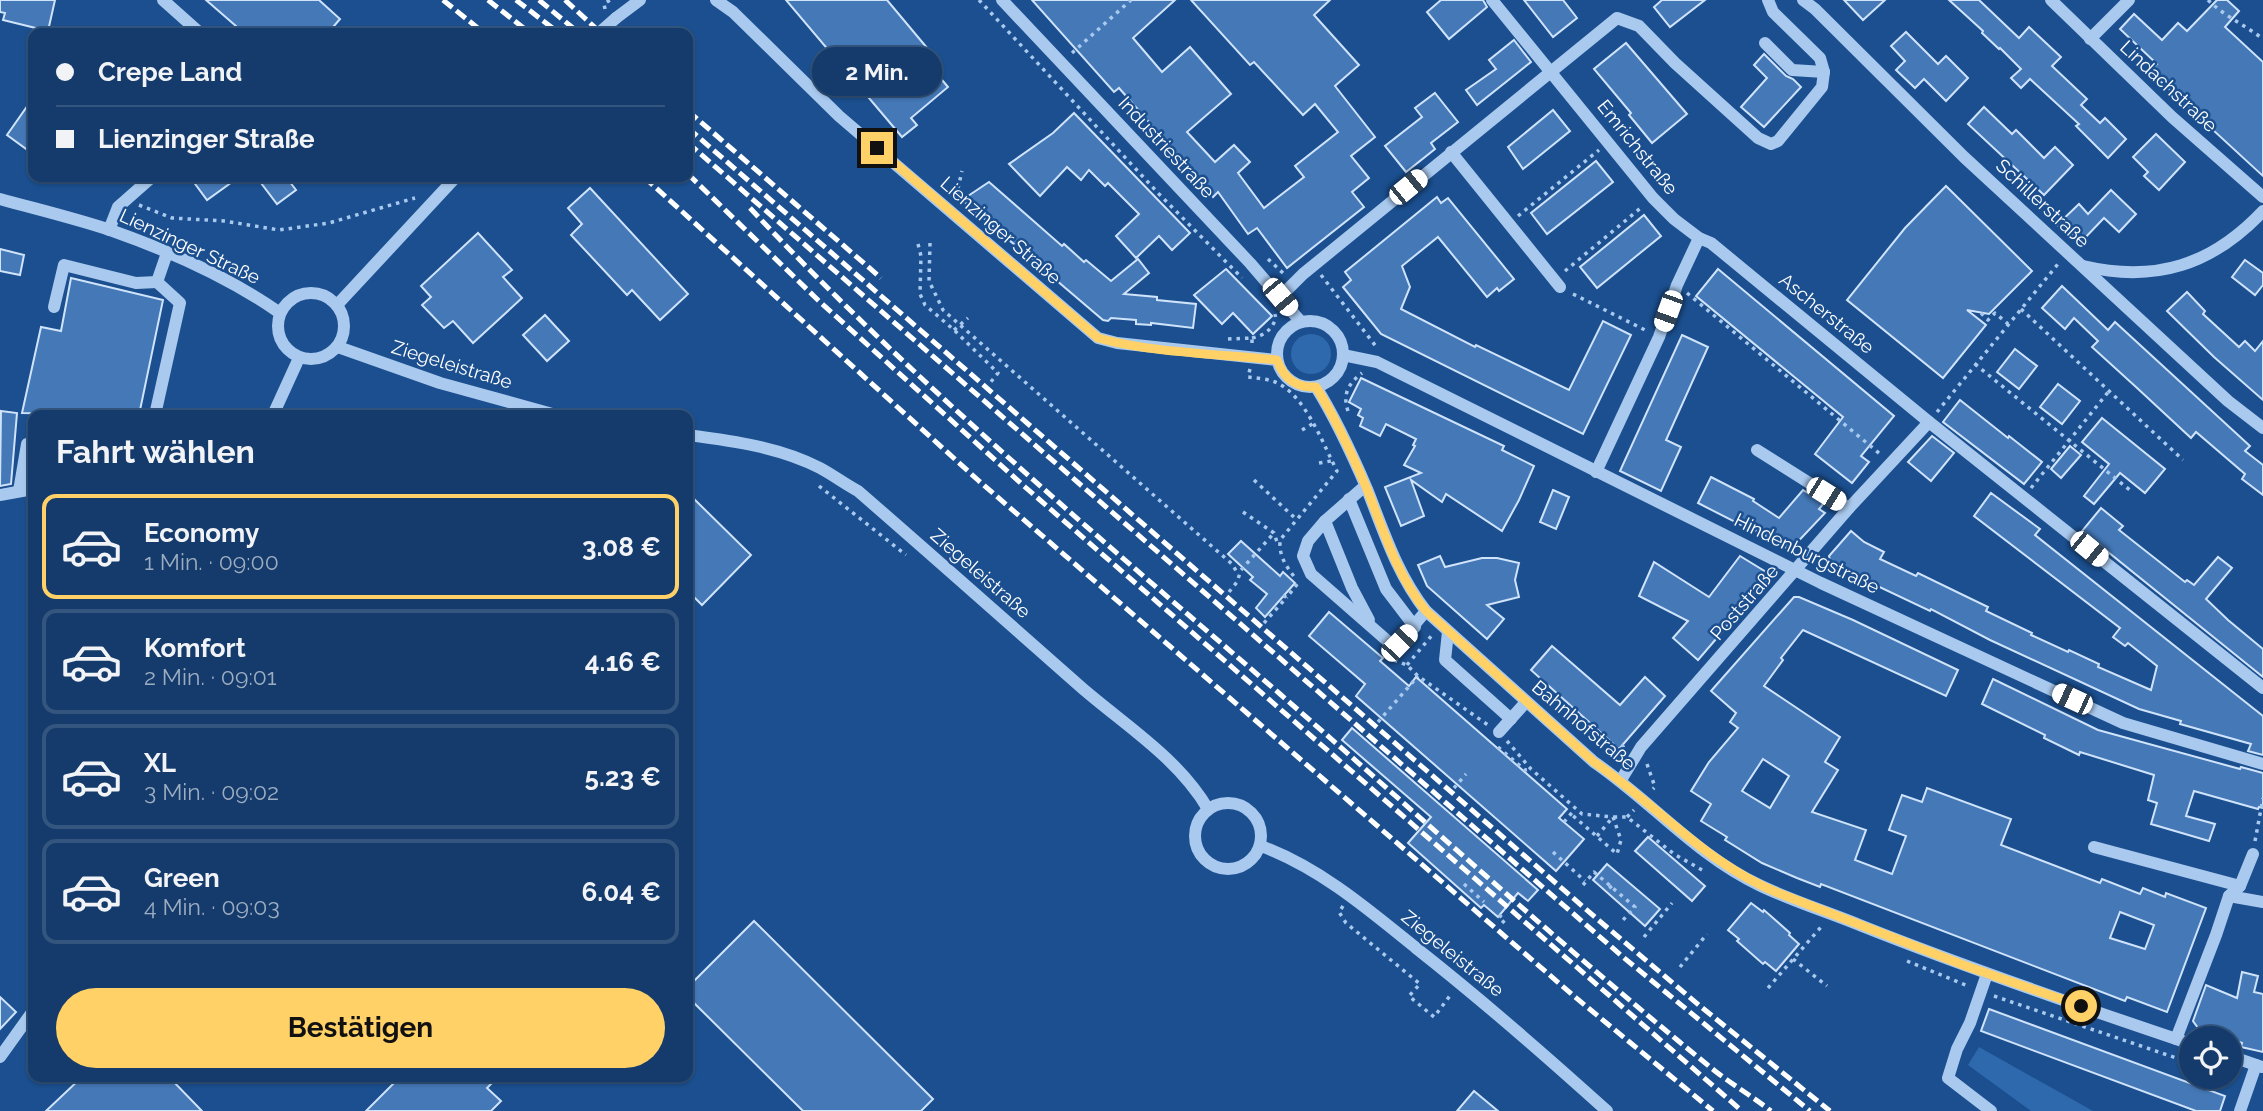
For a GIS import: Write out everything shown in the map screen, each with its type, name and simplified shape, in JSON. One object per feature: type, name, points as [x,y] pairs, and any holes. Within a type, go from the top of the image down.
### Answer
[{"type":"street","points":[[163,0],[194,28]]},
{"type":"street","points":[[605,28],[640,0]]},
{"type":"street","name":"Lienzinger Straße","points":[[716,0],[733,12],[839,116],[1098,338],[1147,347],[1277,360]]},
{"type":"street","name":"Industriestraße","points":[[1002,0],[1301,322]]},
{"type":"street","name":"Emrichstraße","points":[[1492,0],[1653,198],[1699,238]]},
{"type":"street","points":[[1280,297],[1303,274],[1617,18],[1639,26],[1675,63],[1758,138],[1771,144],[1778,141],[1822,87],[1824,72],[1820,58],[1773,12],[1768,0]]},
{"type":"street","name":"Schillerstraße","points":[[1803,0],[1964,157],[2228,401],[2263,428]]},
{"type":"street","name":"Lindachstraße","points":[[2051,0],[2172,117],[2263,197]]},
{"type":"street","points":[[2090,39],[2129,0]]},
{"type":"street","points":[[1765,43],[1792,70],[1824,72]]},
{"type":"street","points":[[1451,152],[1557,284]]},
{"type":"street","points":[[109,230],[118,207],[146,182]]},
{"type":"street","points":[[337,305],[451,182]]},
{"type":"street","name":"Lienzinger Straße","points":[[0,199],[109,230],[167,253],[259,299],[279,313]]},
{"type":"street","points":[[2082,266],[2104,271],[2165,271],[2203,258],[2240,233],[2263,211]]},
{"type":"street","points":[[1597,472],[1699,238]]},
{"type":"street","name":"Ascherstraße","points":[[1699,238],[1711,243],[1932,418],[2263,688]]},
{"type":"street","points":[[157,282],[167,253]]},
{"type":"street","points":[[54,307],[64,265],[136,283],[157,282],[180,303],[156,410]]},
{"type":"street","points":[[317,293],[328,297],[337,305],[345,326],[338,347],[320,359],[309,360],[299,358],[282,344],[278,335],[279,313],[295,296],[317,293]]},
{"type":"street","points":[[1312,321],[1331,328],[1342,345],[1343,355],[1338,372],[1325,384],[1316,387],[1296,384],[1281,370],[1277,360],[1280,340],[1285,332],[1301,322],[1312,321]]},
{"type":"street","name":"Ziegeleistraße","points":[[338,347],[440,383],[538,410]]},
{"type":"street","name":"Hindenburgstraße","points":[[1343,355],[1377,362],[1798,570],[2123,723],[2263,764]]},
{"type":"street","points":[[275,410],[299,358]]},
{"type":"street","name":"Bahnhofstraße","points":[[1316,387],[1332,413],[1365,486],[1396,565],[1410,591],[1426,611],[1594,762],[1620,780],[1716,860],[1759,885],[1987,974],[2179,1040]]},
{"type":"street","name":"Poststraße","points":[[1620,780],[1637,753],[1849,508],[1932,418]]},
{"type":"street","name":"Ziegeleistraße","points":[[693,436],[745,442],[792,456],[820,468],[858,491],[1084,690],[1182,771],[1208,808]]},
{"type":"street","points":[[19,491],[27,444]]},
{"type":"street","points":[[1757,450],[1849,508]]},
{"type":"street","points":[[1365,486],[1325,521],[1308,541],[1303,556],[1311,574],[1391,644],[1399,643],[1426,611]]},
{"type":"street","points":[[0,495],[28,490]]},
{"type":"street","points":[[1349,499],[1386,589],[1415,627]]},
{"type":"street","points":[[1325,521],[1352,588],[1373,628]]},
{"type":"street","points":[[1445,629],[1446,660],[1511,719]]},
{"type":"street","points":[[1499,732],[1526,702]]},
{"type":"street","points":[[1228,802],[1248,808],[1256,816],[1261,825],[1261,846],[1247,864],[1237,869],[1215,867],[1198,851],[1196,828],[1200,817],[1208,808],[1228,802]]},
{"type":"street","name":"Ziegeleistraße","points":[[1261,846],[1303,864],[1370,911],[1460,983],[1607,1111]]},
{"type":"street","points":[[2094,847],[2240,886]]},
{"type":"street","points":[[2176,1039],[2229,896],[2240,886],[2253,854]]},
{"type":"street","points":[[2229,896],[2263,902]]},
{"type":"street","points":[[1987,974],[1948,1077],[1991,1111]]},
{"type":"street","points":[[0,1057],[28,1018]]},
{"type":"street","points":[[2240,1111],[2259,1066],[2242,1060]]},
{"type":"path","points":[[604,4],[610,0]]},
{"type":"path","points":[[979,0],[1159,194],[1247,284]]},
{"type":"path","points":[[1070,55],[1131,0]]},
{"type":"path","points":[[2207,0],[2223,14],[2242,23],[2263,39]]},
{"type":"path","points":[[1508,223],[1609,142]]},
{"type":"path","points":[[956,200],[962,172]]},
{"type":"path","points":[[127,199],[172,218],[224,221],[279,230],[329,223],[417,198]]},
{"type":"path","points":[[1653,198],[1557,284],[1658,337]]},
{"type":"path","points":[[930,243],[929,281],[943,310],[1232,564],[1238,574]]},
{"type":"path","points":[[918,244],[921,256],[920,294],[925,305],[998,373],[989,383]]},
{"type":"path","points":[[1932,418],[2058,264]]},
{"type":"path","points":[[1677,285],[1891,463]]},
{"type":"path","points":[[2021,309],[2183,460]]},
{"type":"path","points":[[1252,338],[1271,329],[1276,319],[1273,310]]},
{"type":"path","points":[[1981,313],[1989,320],[1995,313],[2008,324]]},
{"type":"path","points":[[954,330],[968,318]]},
{"type":"path","points":[[1975,364],[2131,491]]},
{"type":"path","points":[[2038,479],[2109,391]]},
{"type":"path","points":[[1302,430],[1314,422]]},
{"type":"path","points":[[1319,463],[1332,461]]},
{"type":"path","points":[[1254,480],[1296,519]]},
{"type":"path","points":[[811,481],[912,559]]},
{"type":"path","points":[[1243,512],[1275,533],[1279,550]]},
{"type":"path","points":[[1229,592],[1237,582],[1238,574],[1275,533]]},
{"type":"path","points":[[1264,623],[1299,582]]},
{"type":"path","points":[[1407,665],[1445,629]]},
{"type":"path","points":[[1378,722],[1418,676]]},
{"type":"path","points":[[1502,750],[1525,770],[1531,768]]},
{"type":"path","points":[[1637,753],[1647,763],[1655,787],[1644,801]]},
{"type":"path","points":[[1454,788],[1466,774]]},
{"type":"path","points":[[2257,827],[2263,798]]},
{"type":"path","points":[[1564,822],[1575,809],[1582,814],[1613,817],[1621,840],[1617,854],[1571,814]]},
{"type":"path","points":[[1553,852],[1584,883],[1594,872],[1635,907],[1623,920]]},
{"type":"path","points":[[1464,884],[1485,902]]},
{"type":"path","points":[[1644,937],[1672,903]]},
{"type":"path","points":[[1499,915],[1505,920],[1499,926]]},
{"type":"path","points":[[1346,923],[1420,984],[1409,996],[1434,1017],[1460,983]]},
{"type":"path","points":[[1768,988],[1821,927]]},
{"type":"path","points":[[1680,967],[1707,934]]},
{"type":"path","points":[[1793,958],[1827,986]]},
{"type":"shaded area","points":[[1311,334],[1319,335],[1325,340],[1330,346],[1330,362],[1325,368],[1319,373],[1311,374],[1303,373],[1297,368],[1292,362],[1291,354],[1292,346],[1297,340],[1303,335]]},
{"type":"shaded area","points":[[1979,1047],[2093,1111],[2031,1111],[1968,1065]]},
{"type":"building","points":[[0,0],[55,0],[49,28],[36,28],[3,20],[5,13],[0,12]]},
{"type":"building","points":[[206,0],[319,0],[340,19],[332,28],[238,28]]},
{"type":"building","points":[[786,0],[887,0],[938,61],[931,67],[948,87],[911,118],[917,125],[902,137]]},
{"type":"building","points":[[1032,0],[1175,0],[1133,38],[1162,72],[1190,47],[1231,94],[1187,132],[1215,162],[1234,145],[1250,162],[1238,173],[1264,208],[1304,177],[1295,166],[1338,132],[1315,104],[1303,115],[1254,62],[1250,65],[1191,0],[1330,0],[1314,15],[1359,65],[1335,86],[1375,137],[1351,156],[1369,178],[1352,192],[1364,207],[1287,268],[1257,228],[1248,234],[1218,192],[1213,197],[1174,155],[1176,153],[1119,88],[1114,92]]},
{"type":"building","points":[[1441,0],[1483,0],[1487,7],[1449,39],[1427,12]]},
{"type":"building","points":[[1524,0],[1563,0],[1577,18],[1553,37]]},
{"type":"building","points":[[1662,0],[1705,0],[1670,27],[1654,7]]},
{"type":"building","points":[[1844,0],[1885,0],[1863,20]]},
{"type":"building","points":[[1949,0],[1979,0],[2019,38],[2029,27],[2061,57],[2052,66],[2087,99],[2081,105],[2100,123],[2105,118],[2126,139],[2108,158],[2076,126],[2079,124],[2030,79],[2021,88],[2011,78],[2021,69]]},
{"type":"building","points":[[2217,0],[2227,0],[2239,11],[2225,27],[2263,62],[2263,176],[2150,72],[2157,64],[2120,29],[2134,14],[2162,40],[2178,23],[2187,31]]},
{"type":"building","points":[[1906,32],[1938,64],[1946,56],[1968,78],[1946,101],[1924,79],[1915,88],[1896,70],[1905,61],[1891,46]]},
{"type":"building","points":[[1514,40],[1531,62],[1477,105],[1466,90],[1496,69],[1489,60]]},
{"type":"building","points":[[1626,43],[1687,114],[1652,143],[1594,69]]},
{"type":"building","points":[[1764,54],[1801,87],[1764,127],[1741,107],[1767,78],[1754,65]]},
{"type":"building","points":[[1435,93],[1458,122],[1431,143],[1435,149],[1406,172],[1385,146],[1422,117],[1415,108]]},
{"type":"building","points":[[28,105],[28,150],[7,135]]},
{"type":"building","points":[[1984,107],[2012,134],[2016,130],[2044,158],[2055,147],[2073,165],[2044,195],[1968,124]]},
{"type":"building","points":[[1553,110],[1570,131],[1523,169],[1508,147]]},
{"type":"building","points":[[1074,113],[1190,233],[1172,250],[1159,236],[1136,258],[1116,236],[1139,214],[1108,183],[1105,186],[1089,170],[1081,180],[1067,167],[1040,196],[1009,164],[1053,133]]},
{"type":"building","points":[[2156,134],[2185,162],[2159,190],[2144,176],[2148,172],[2133,157]]},
{"type":"building","points":[[1596,161],[1613,182],[1547,234],[1531,213]]},
{"type":"building","points":[[194,182],[232,182],[207,200]]},
{"type":"building","points":[[290,182],[296,190],[277,204],[261,183]]},
{"type":"building","points":[[989,182],[1062,246],[1064,244],[1111,281],[1138,259],[1149,273],[1124,294],[1196,304],[1193,328],[1136,324],[1136,320],[1103,320],[962,200]]},
{"type":"building","points":[[1946,186],[2032,271],[1989,314],[1967,310],[1986,325],[1943,378],[1847,300],[1905,228]]},
{"type":"building","points":[[590,188],[688,294],[660,320],[632,290],[627,295],[571,235],[582,224],[568,208]]},
{"type":"building","points":[[2111,190],[2136,214],[2119,232],[2104,218],[2082,241],[2057,225],[2079,204],[2088,214]]},
{"type":"building","points":[[1437,197],[1441,203],[1448,198],[1514,279],[1487,297],[1438,237],[1402,266],[1410,287],[1401,309],[1569,390],[1603,321],[1631,335],[1583,434],[1381,334],[1343,287],[1351,280],[1345,272]]},
{"type":"building","points":[[1644,215],[1661,236],[1597,288],[1580,267]]},
{"type":"building","points":[[478,233],[512,270],[503,277],[522,298],[473,343],[453,321],[444,328],[422,305],[431,297],[421,286]]},
{"type":"building","points":[[0,249],[24,255],[20,275],[0,271]]},
{"type":"building","points":[[2245,260],[2263,273],[2263,285],[2255,295],[2232,277]]},
{"type":"building","points":[[1226,269],[1272,316],[1253,334],[1233,313],[1222,324],[1194,295]]},
{"type":"building","points":[[1718,269],[1894,416],[1861,456],[1869,462],[1852,483],[1815,454],[1843,417],[1696,296]]},
{"type":"building","points":[[71,278],[163,300],[140,410],[28,410],[28,413],[22,413],[41,327],[61,331]]},
{"type":"building","points":[[2062,286],[2108,330],[2115,322],[2250,446],[2245,451],[2263,465],[2263,495],[2242,479],[2245,474],[2196,432],[2191,438],[2092,347],[2098,341],[2074,318],[2065,329],[2042,308]]},
{"type":"building","points":[[2187,292],[2205,311],[2203,314],[2239,347],[2245,341],[2255,351],[2263,341],[2263,400],[2167,311]]},
{"type":"building","points":[[545,315],[569,341],[547,361],[523,335]]},
{"type":"building","points":[[1682,335],[1708,347],[1666,440],[1681,447],[1661,491],[1620,471]]},
{"type":"building","points":[[2015,349],[2037,366],[2019,389],[1997,372]]},
{"type":"building","points":[[1361,378],[1504,446],[1502,450],[1534,466],[1502,531],[1446,494],[1442,502],[1411,480],[1424,516],[1401,526],[1385,487],[1421,473],[1404,465],[1416,439],[1386,424],[1380,436],[1360,426],[1363,418],[1358,415],[1361,409],[1349,402]]},
{"type":"building","points":[[2058,384],[2080,401],[2062,424],[2040,407]]},
{"type":"building","points":[[1960,400],[2042,462],[2024,484],[1943,422]]},
{"type":"building","points":[[1,411],[17,413],[11,484],[0,486]]},
{"type":"building","points":[[2102,418],[2165,469],[2145,493],[2120,473],[2094,504],[2084,496],[2109,464],[2082,442]]},
{"type":"building","points":[[1932,436],[1954,453],[1931,481],[1908,462]]},
{"type":"building","points":[[2070,446],[2081,455],[2061,478],[2051,469]]},
{"type":"building","points":[[1711,477],[1754,499],[1753,501],[1779,518],[1803,490],[1824,503],[1819,509],[1825,513],[1790,550],[1742,523],[1741,525],[1698,503]]},
{"type":"building","points":[[1553,490],[1569,497],[1556,529],[1540,522]]},
{"type":"building","points":[[1991,493],[2040,529],[2035,535],[2263,716],[2263,755],[2248,751],[2251,744],[2139,709],[1831,564],[1829,556],[1851,531],[1864,542],[1884,552],[1880,559],[1916,576],[1918,573],[1988,607],[1986,611],[2032,633],[2031,635],[2068,652],[2069,650],[2099,664],[2098,667],[2151,690],[2157,666],[2128,643],[2125,646],[2113,637],[2120,628],[1974,516]]},
{"type":"building","points":[[693,498],[751,555],[702,605],[693,596]]},
{"type":"building","points":[[2101,508],[2123,526],[2119,530],[2185,582],[2187,580],[2194,585],[2218,557],[2232,568],[2206,599],[2263,649],[2263,677],[2082,531]]},
{"type":"building","points":[[1241,541],[1280,576],[1283,572],[1295,583],[1265,617],[1256,608],[1267,594],[1250,580],[1253,577],[1228,554]]},
{"type":"building","points":[[1440,556],[1445,567],[1482,558],[1519,563],[1515,580],[1519,597],[1487,605],[1504,619],[1487,639],[1427,586],[1418,565]]},
{"type":"building","points":[[1740,556],[1771,575],[1698,660],[1673,638],[1688,621],[1639,596],[1654,562],[1709,597]]},
{"type":"building","points":[[1794,597],[1853,620],[1958,670],[1946,696],[1803,630],[1764,686],[1840,737],[1825,762],[1838,770],[1812,812],[1866,830],[1855,860],[1892,874],[1906,836],[1889,830],[1902,795],[1922,802],[1927,788],[2011,819],[2001,845],[2100,883],[2102,879],[2140,894],[2143,888],[2165,897],[2166,893],[2206,908],[2167,1012],[2127,997],[2125,1001],[1821,884],[1820,887],[1762,863],[1725,840],[1727,837],[1701,821],[1711,804],[1691,791],[1709,762],[1738,728],[1730,722],[1736,713],[1711,691]],"holes":[[[1763,759],[1789,776],[1770,808],[1742,791]],[[2120,912],[2154,925],[2145,949],[2110,938]]]},
{"type":"building","points":[[1329,612],[1383,658],[1380,661],[1409,686],[1416,677],[1567,809],[1559,818],[1584,839],[1556,871],[1356,696],[1365,684],[1309,636]]},
{"type":"building","points":[[1552,646],[1620,705],[1645,677],[1665,696],[1619,749],[1531,670]]},
{"type":"building","points":[[1993,679],[2098,730],[2263,773],[2263,808],[2258,809],[2194,791],[2186,816],[2215,824],[2209,841],[2151,824],[2157,803],[2148,800],[2154,775],[2080,752],[2079,755],[1982,704]]},
{"type":"building","points":[[1352,728],[1538,890],[1528,901],[1518,893],[1498,917],[1484,905],[1481,908],[1408,843],[1431,817],[1342,740]]},
{"type":"building","points":[[1648,837],[1705,886],[1692,901],[1635,851]]},
{"type":"building","points":[[1607,864],[1660,909],[1645,926],[1593,880]]},
{"type":"building","points":[[1751,903],[1763,912],[1764,910],[1799,944],[1776,971],[1765,962],[1763,964],[1728,930]]},
{"type":"building","points":[[754,921],[933,1099],[921,1111],[803,1111],[693,1002],[693,982]]},
{"type":"building","points":[[2242,972],[2258,976],[2254,992],[2263,994],[2263,1052],[2242,1047],[2242,1026],[2197,1026],[2193,1021],[2206,985],[2237,998]]},
{"type":"building","points":[[0,997],[16,1012],[0,1029]]},
{"type":"building","points":[[1989,1009],[2179,1079],[2179,1089],[2206,1089],[2225,1096],[2220,1111],[2196,1111],[1981,1031]]},
{"type":"building","points":[[77,1082],[174,1082],[202,1111],[46,1111]]},
{"type":"building","points":[[395,1082],[493,1082],[487,1088],[501,1101],[491,1111],[366,1111]]},
{"type":"building","points":[[1474,1091],[1498,1111],[1457,1111]]},
{"type":"railway","points":[[443,0],[478,28]]},
{"type":"railway","points":[[488,0],[524,28]]},
{"type":"railway","points":[[516,0],[552,28]]},
{"type":"railway","points":[[539,0],[573,28]]},
{"type":"railway","points":[[565,0],[596,28]]},
{"type":"railway","points":[[693,115],[881,278]]},
{"type":"railway","points":[[693,132],[1596,918],[1830,1111]]},
{"type":"railway","points":[[693,147],[1623,957],[1810,1111]]},
{"type":"railway","points":[[693,179],[819,301],[1025,487],[1742,1111]]},
{"type":"railway","points":[[650,182],[979,481],[1575,997],[1713,1111]]},
{"type":"railway","points":[[750,208],[877,336],[1009,458],[1604,979],[1715,1071],[1771,1111]]},
{"type":"route","points":[[877,148],[1098,338],[1147,347],[1277,360],[1287,378],[1296,384],[1316,387],[1332,413],[1365,486],[1396,565],[1410,591],[1426,611],[1594,762],[1620,780],[1716,860],[1778,893],[1904,943],[2081,1006]]}]
